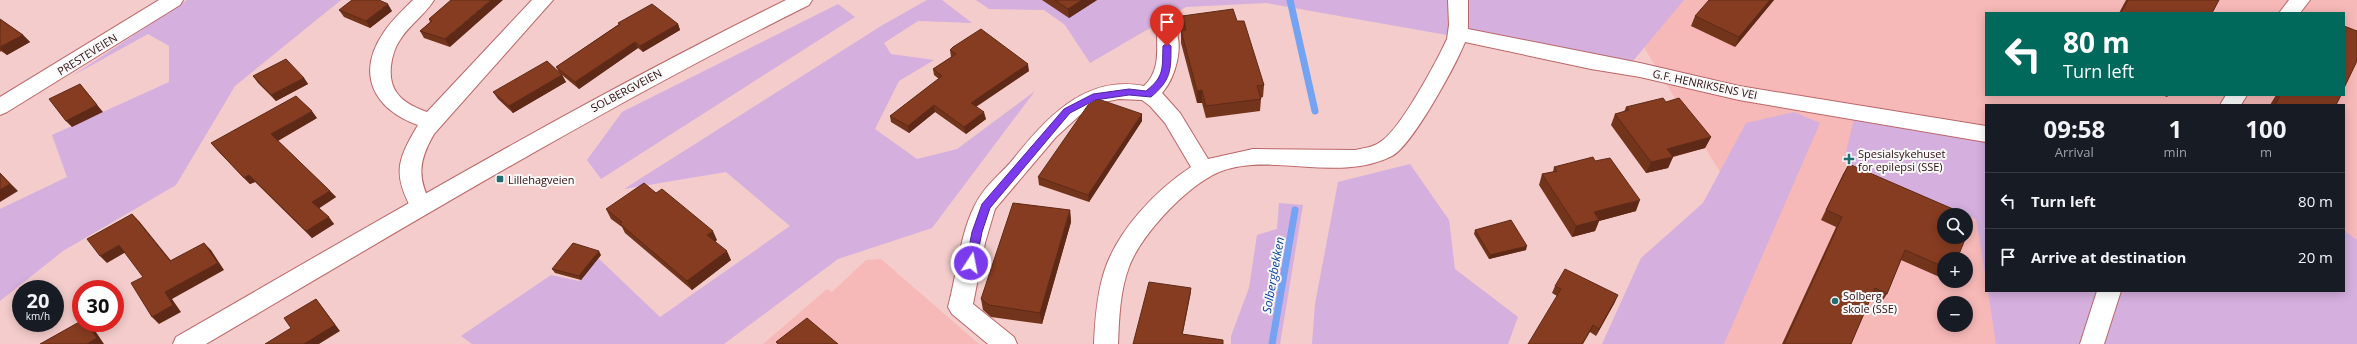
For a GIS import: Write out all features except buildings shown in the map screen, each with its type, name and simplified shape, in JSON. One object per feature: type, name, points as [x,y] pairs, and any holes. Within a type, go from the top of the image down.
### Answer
[{"type":"street","name":"PRESTEVEIEN","points":[[0,107],[173,0]]},
{"type":"street","points":[[424,0],[391,38],[382,61],[381,84],[388,97],[406,113],[431,122]]},
{"type":"street","points":[[185,344],[421,206],[410,186],[411,167],[418,143],[431,122],[543,0]]},
{"type":"street","name":"SOLBERGVEIEN","points":[[421,206],[453,186],[624,91],[802,0]]},
{"type":"street","points":[[1106,344],[1107,316],[1113,285],[1121,258],[1135,237],[1174,192],[1203,170],[1252,157],[1322,160],[1363,156],[1385,150],[1396,141],[1413,117],[1458,34],[1458,0]]},
{"type":"street","points":[[2290,12],[2300,0]]},
{"type":"street","points":[[1148,94],[1159,85],[1166,74],[1168,32]]},
{"type":"street","name":"G.F. HENRIKSENS VEI","points":[[1458,34],[1591,62],[1640,70],[1739,93],[1893,117],[1985,134]]},
{"type":"street","points":[[1005,344],[960,307],[968,279],[977,232],[985,206],[1067,111],[1093,97],[1111,93],[1129,92],[1148,94],[1160,103],[1173,120],[1203,170]]},
{"type":"street","points":[[2092,344],[2109,292]]},
{"type":"shaded area","points":[[187,0],[341,0],[235,86],[176,185],[63,251],[26,280],[12,280],[12,291],[0,301],[0,209],[67,177],[52,135],[169,82],[169,46],[148,34],[72,76]]},
{"type":"shaded area","points":[[927,0],[942,0],[972,23],[918,21],[884,43],[891,54],[934,60],[899,81],[875,129],[917,159],[957,149],[1035,91],[932,228],[838,259],[724,344],[472,344],[461,336],[551,275],[579,281],[596,256],[660,317],[790,226],[726,172],[624,189],[881,26]]},
{"type":"shaded area","points":[[976,0],[1684,0],[1628,67],[1266,3],[1186,7],[1090,63],[1065,25],[1044,10],[989,9]]},
{"type":"shaded area","name":"Spesialsykehuset for epilepsi (SSE)","points":[[1615,0],[2357,0],[2357,344],[1695,344],[1745,213]]},
{"type":"shaded area","points":[[838,4],[855,17],[601,179],[587,160],[622,112]]},
{"type":"shaded area","points":[[1794,112],[1820,123],[1724,344],[1602,344],[1641,258],[1703,203],[1746,123]]},
{"type":"shaded area","points":[[1855,114],[1985,137],[1985,273],[1976,219],[1973,218],[1973,208],[1951,208],[1844,161]]},
{"type":"shaded area","points":[[1410,164],[1449,220],[1455,269],[1518,317],[1508,344],[1312,344],[1315,304],[1338,182]]},
{"type":"shaded area","points":[[1279,203],[1303,205],[1280,344],[1231,344],[1231,336],[1249,288],[1257,235],[1277,229]]},
{"type":"shaded area","points":[[2345,231],[2357,240],[2357,344],[1996,344],[1988,292],[2345,292]]},
{"type":"shaded area","points":[[881,259],[979,344],[763,344],[827,289],[832,292],[866,260]]},
{"type":"waterway","name":"Solbergbekken","points":[[1290,0],[1315,111]]},
{"type":"waterway","name":"Solbergbekken","points":[[1272,344],[1295,210]]},
{"type":"place","name":"Spesialsykehuset for epilepsi (SSE)","points":[[1849,159]]},
{"type":"place","name":"Lillehagveien","points":[[500,179]]},
{"type":"place","name":"Solberg skole (SSE)","points":[[1835,301]]},
{"type":"route","points":[[971,263],[977,232],[985,206],[1048,130],[1067,111],[1093,97],[1111,93],[1129,92],[1148,94],[1159,85],[1166,74],[1167,46]]}]
